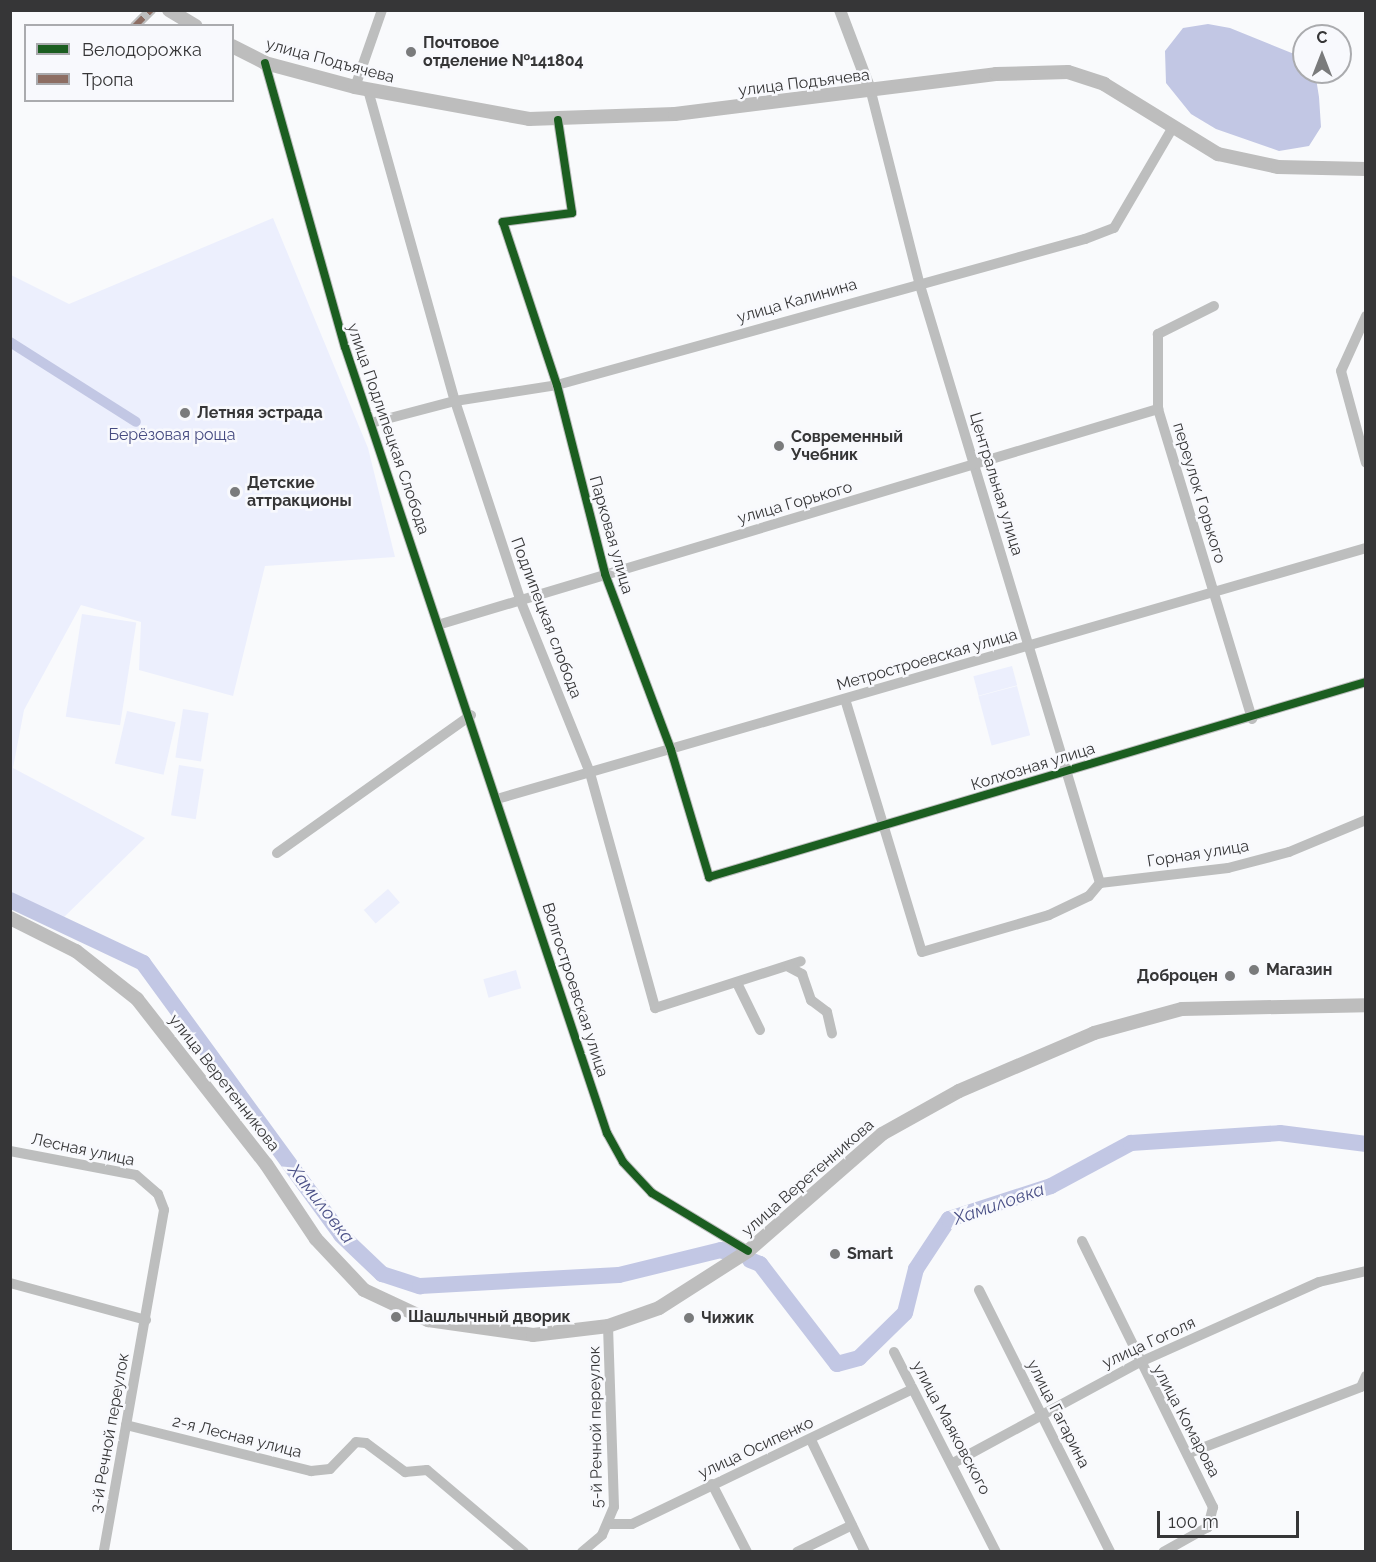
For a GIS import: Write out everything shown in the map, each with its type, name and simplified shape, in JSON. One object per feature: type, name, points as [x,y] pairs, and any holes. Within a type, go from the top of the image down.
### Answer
[{"type":"main road","points":[[169,10],[193,24]]},
{"type":"main road","name":"улица Подъячева","points":[[234,47],[266,63],[361,89],[453,109],[558,120],[675,114],[871,92],[996,74],[1068,72],[1104,84],[1173,127],[1228,156],[1278,167],[1365,169]]},
{"type":"main road","name":"улица Веретенникова","points":[[10,918],[76,951],[137,999],[266,1164],[316,1239],[364,1290],[407,1313],[458,1328],[533,1335],[608,1326],[659,1308],[748,1251],[843,1167],[910,1116],[1094,1033],[1182,1009],[1365,1005]]},
{"type":"street","points":[[137,24],[151,10]]},
{"type":"street","points":[[361,89],[382,10]]},
{"type":"street","points":[[840,10],[871,92]]},
{"type":"street","name":"улица Подлипецкая Слобода","points":[[266,63],[371,423],[441,624],[496,799]]},
{"type":"street","name":"Подлипецкая слобода","points":[[361,89],[455,401],[521,602],[590,773],[655,1008],[738,985],[801,961]]},
{"type":"street","name":"Центральная улица","points":[[871,92],[920,282],[1100,883]]},
{"type":"street","name":"Парковая улица","points":[[558,120],[572,213],[503,222],[557,385],[604,574],[671,750],[709,877]]},
{"type":"street","name":"улица Калинина","points":[[371,423],[455,401],[557,385],[1114,228],[1131,205],[1138,179],[1173,127]]},
{"type":"street","name":"переулок Горького","points":[[1214,306],[1158,334],[1158,409],[1252,718]]},
{"type":"street","points":[[1365,316],[1341,371],[1365,463]]},
{"type":"street","name":"улица Горького","points":[[441,624],[521,602],[604,574],[976,467],[1158,409]]},
{"type":"street","name":"Метростроевская улица","points":[[496,799],[1030,647],[1213,589],[1365,548]]},
{"type":"street","name":"Колхозная улица","points":[[709,877],[1252,718],[1365,682]]},
{"type":"street","points":[[845,699],[922,952],[1049,915],[1089,896],[1100,883]]},
{"type":"street","points":[[277,853],[471,715]]},
{"type":"street","name":"Волгостроевская улица","points":[[496,799],[607,1133],[642,1182],[748,1251]]},
{"type":"street","name":"Горная улица","points":[[1100,883],[1227,868],[1289,852],[1365,820]]},
{"type":"street","points":[[789,966],[802,974],[811,1000],[827,1012],[832,1033]]},
{"type":"street","points":[[738,985],[760,1030]]},
{"type":"street","name":"Лесная улица","points":[[10,1151],[136,1176],[158,1194],[164,1226],[146,1320]]},
{"type":"street","name":"улица Комарова","points":[[1082,1241],[1138,1363],[1189,1453],[1214,1517],[1208,1527],[1163,1551]]},
{"type":"street","name":"улица Гоголя","points":[[955,1462],[1041,1412],[1138,1363],[1319,1282],[1365,1271]]},
{"type":"street","points":[[10,1283],[146,1320]]},
{"type":"street","name":"улица Гагарина","points":[[979,1290],[1110,1551]]},
{"type":"street","name":"3-й Речной переулок","points":[[104,1551],[146,1320]]},
{"type":"street","name":"5-й Речной переулок","points":[[582,1551],[610,1524],[615,1476],[608,1326]]},
{"type":"street","name":"улица Маяковского","points":[[894,1352],[912,1389],[955,1462],[996,1551]]},
{"type":"street","points":[[1189,1453],[1361,1387],[1365,1376]]},
{"type":"street","name":"улица Осипенко","points":[[610,1524],[632,1524],[712,1484],[811,1440],[912,1389]]},
{"type":"street","name":"2-я Лесная улица","points":[[126,1425],[311,1471],[330,1469],[363,1442],[405,1472],[427,1470],[524,1551]]},
{"type":"street","points":[[811,1440],[865,1551]]},
{"type":"street","points":[[712,1484],[747,1551]]},
{"type":"street","points":[[797,1551],[852,1524]]},
{"type":"green space","name":"Берёзовая роща","points":[[273,218],[368,448],[395,557],[265,566],[233,696],[139,670],[141,622],[81,605],[24,710],[13,768],[145,838],[61,920],[11,898],[11,275],[69,304]]},
{"type":"green space","points":[[82,614],[136,623],[120,725],[66,717]]},
{"type":"green space","points":[[1012,666],[1017,685],[979,696],[973,676]]},
{"type":"green space","points":[[1017,686],[1030,735],[992,746],[978,696]]},
{"type":"green space","points":[[183,709],[209,713],[201,761],[175,757]]},
{"type":"green space","points":[[127,711],[176,722],[164,775],[115,764]]},
{"type":"green space","points":[[179,765],[204,769],[196,819],[171,815]]},
{"type":"green space","points":[[388,889],[400,903],[376,924],[364,910]]},
{"type":"green space","points":[[516,970],[521,988],[489,998],[483,979]]},
{"type":"water","points":[[1208,24],[1230,28],[1292,53],[1292,84],[1317,84],[1321,127],[1309,146],[1279,151],[1216,129],[1191,114],[1166,83],[1165,51],[1183,28]]},
{"type":"waterway","points":[[10,342],[136,422]]},
{"type":"waterway","name":"Хамиловка","points":[[10,900],[143,963],[341,1235],[382,1274],[420,1286],[619,1275],[721,1250],[731,1254]]},
{"type":"waterway","name":"Хамиловка","points":[[750,1260],[760,1264],[837,1364],[859,1358],[905,1313],[916,1269],[949,1219],[1051,1186],[1131,1143],[1280,1133],[1366,1144]]},
{"type":"marked path","points":[[137,24],[151,10]]},
{"type":"cycle path","points":[[265,63],[345,347],[607,1133],[623,1162],[652,1193],[748,1251]]},
{"type":"cycle path","points":[[558,120],[572,213],[503,222],[557,385],[605,574],[671,750],[709,877],[1366,682]]},
{"type":"place","name":"Почтовое отделение №141804","points":[[411,52]]},
{"type":"place","name":"Летняя эстрада","points":[[185,413]]},
{"type":"place","name":"Современный Учебник","points":[[779,446]]},
{"type":"place","name":"Детские аттракционы","points":[[235,492]]},
{"type":"place","name":"Магазин","points":[[1254,970]]},
{"type":"place","name":"Доброцен","points":[[1230,976]]},
{"type":"place","name":"Smart","points":[[835,1254]]},
{"type":"place","name":"Шашлычный дворик","points":[[396,1317]]},
{"type":"place","name":"Чижик","points":[[689,1318]]}]
